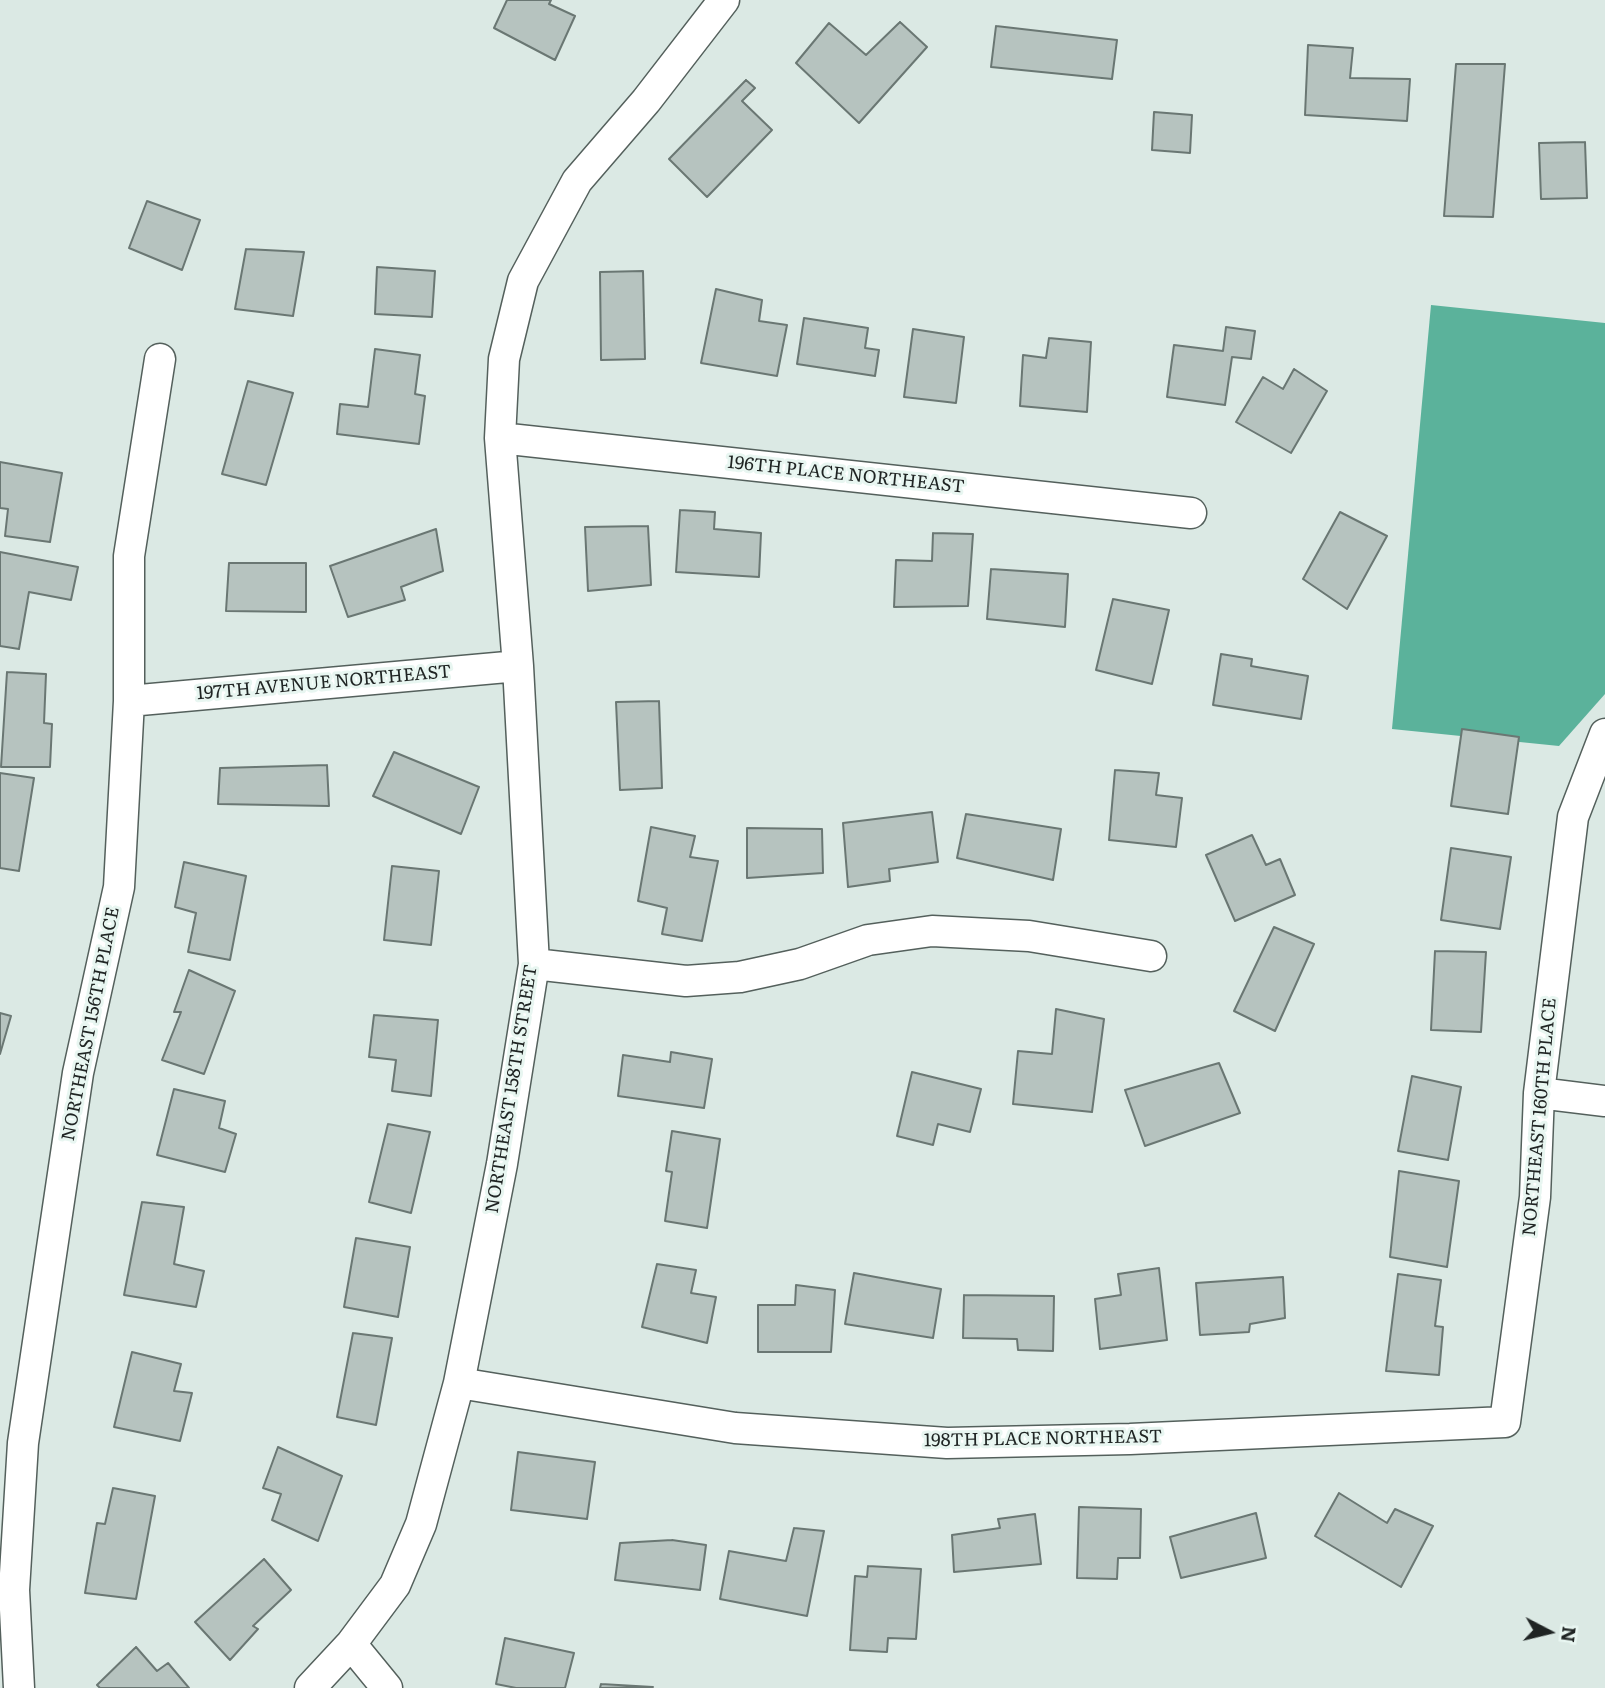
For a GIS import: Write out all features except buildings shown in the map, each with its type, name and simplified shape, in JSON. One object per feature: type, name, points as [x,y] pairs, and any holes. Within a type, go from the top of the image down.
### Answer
[{"type":"street","name":"NORTHEAST 158TH STREET","points":[[310,1688],[351,1644],[395,1585],[421,1524],[459,1383],[502,1164],[534,964],[518,666],[500,438],[504,359],[523,281],[577,181],[646,101],[724,0]]},
{"type":"street","name":"NORTHEAST 156TH PLACE","points":[[19,1688],[14,1590],[23,1443],[78,1073],[119,887],[129,701],[129,556],[160,359]]},
{"type":"street","name":"196TH PLACE NORTHEAST","points":[[500,438],[1191,513]]},
{"type":"street","name":"197TH AVENUE NORTHEAST","points":[[129,701],[518,666]]},
{"type":"street","name":"NORTHEAST 160TH PLACE","points":[[1505,1422],[1535,1197],[1539,1093],[1573,817],[1605,734]]},
{"type":"street","points":[[534,964],[685,981],[740,977],[800,964],[868,940],[932,931],[1029,936],[1151,956]]},
{"type":"street","points":[[1539,1093],[1605,1101]]},
{"type":"street","name":"198TH PLACE NORTHEAST","points":[[459,1383],[735,1428],[947,1443],[1130,1439],[1505,1422]]},
{"type":"street","points":[[351,1644],[387,1688]]},
{"type":"green space","points":[[1431,305],[1605,323],[1605,694],[1559,746],[1392,729]]}]
